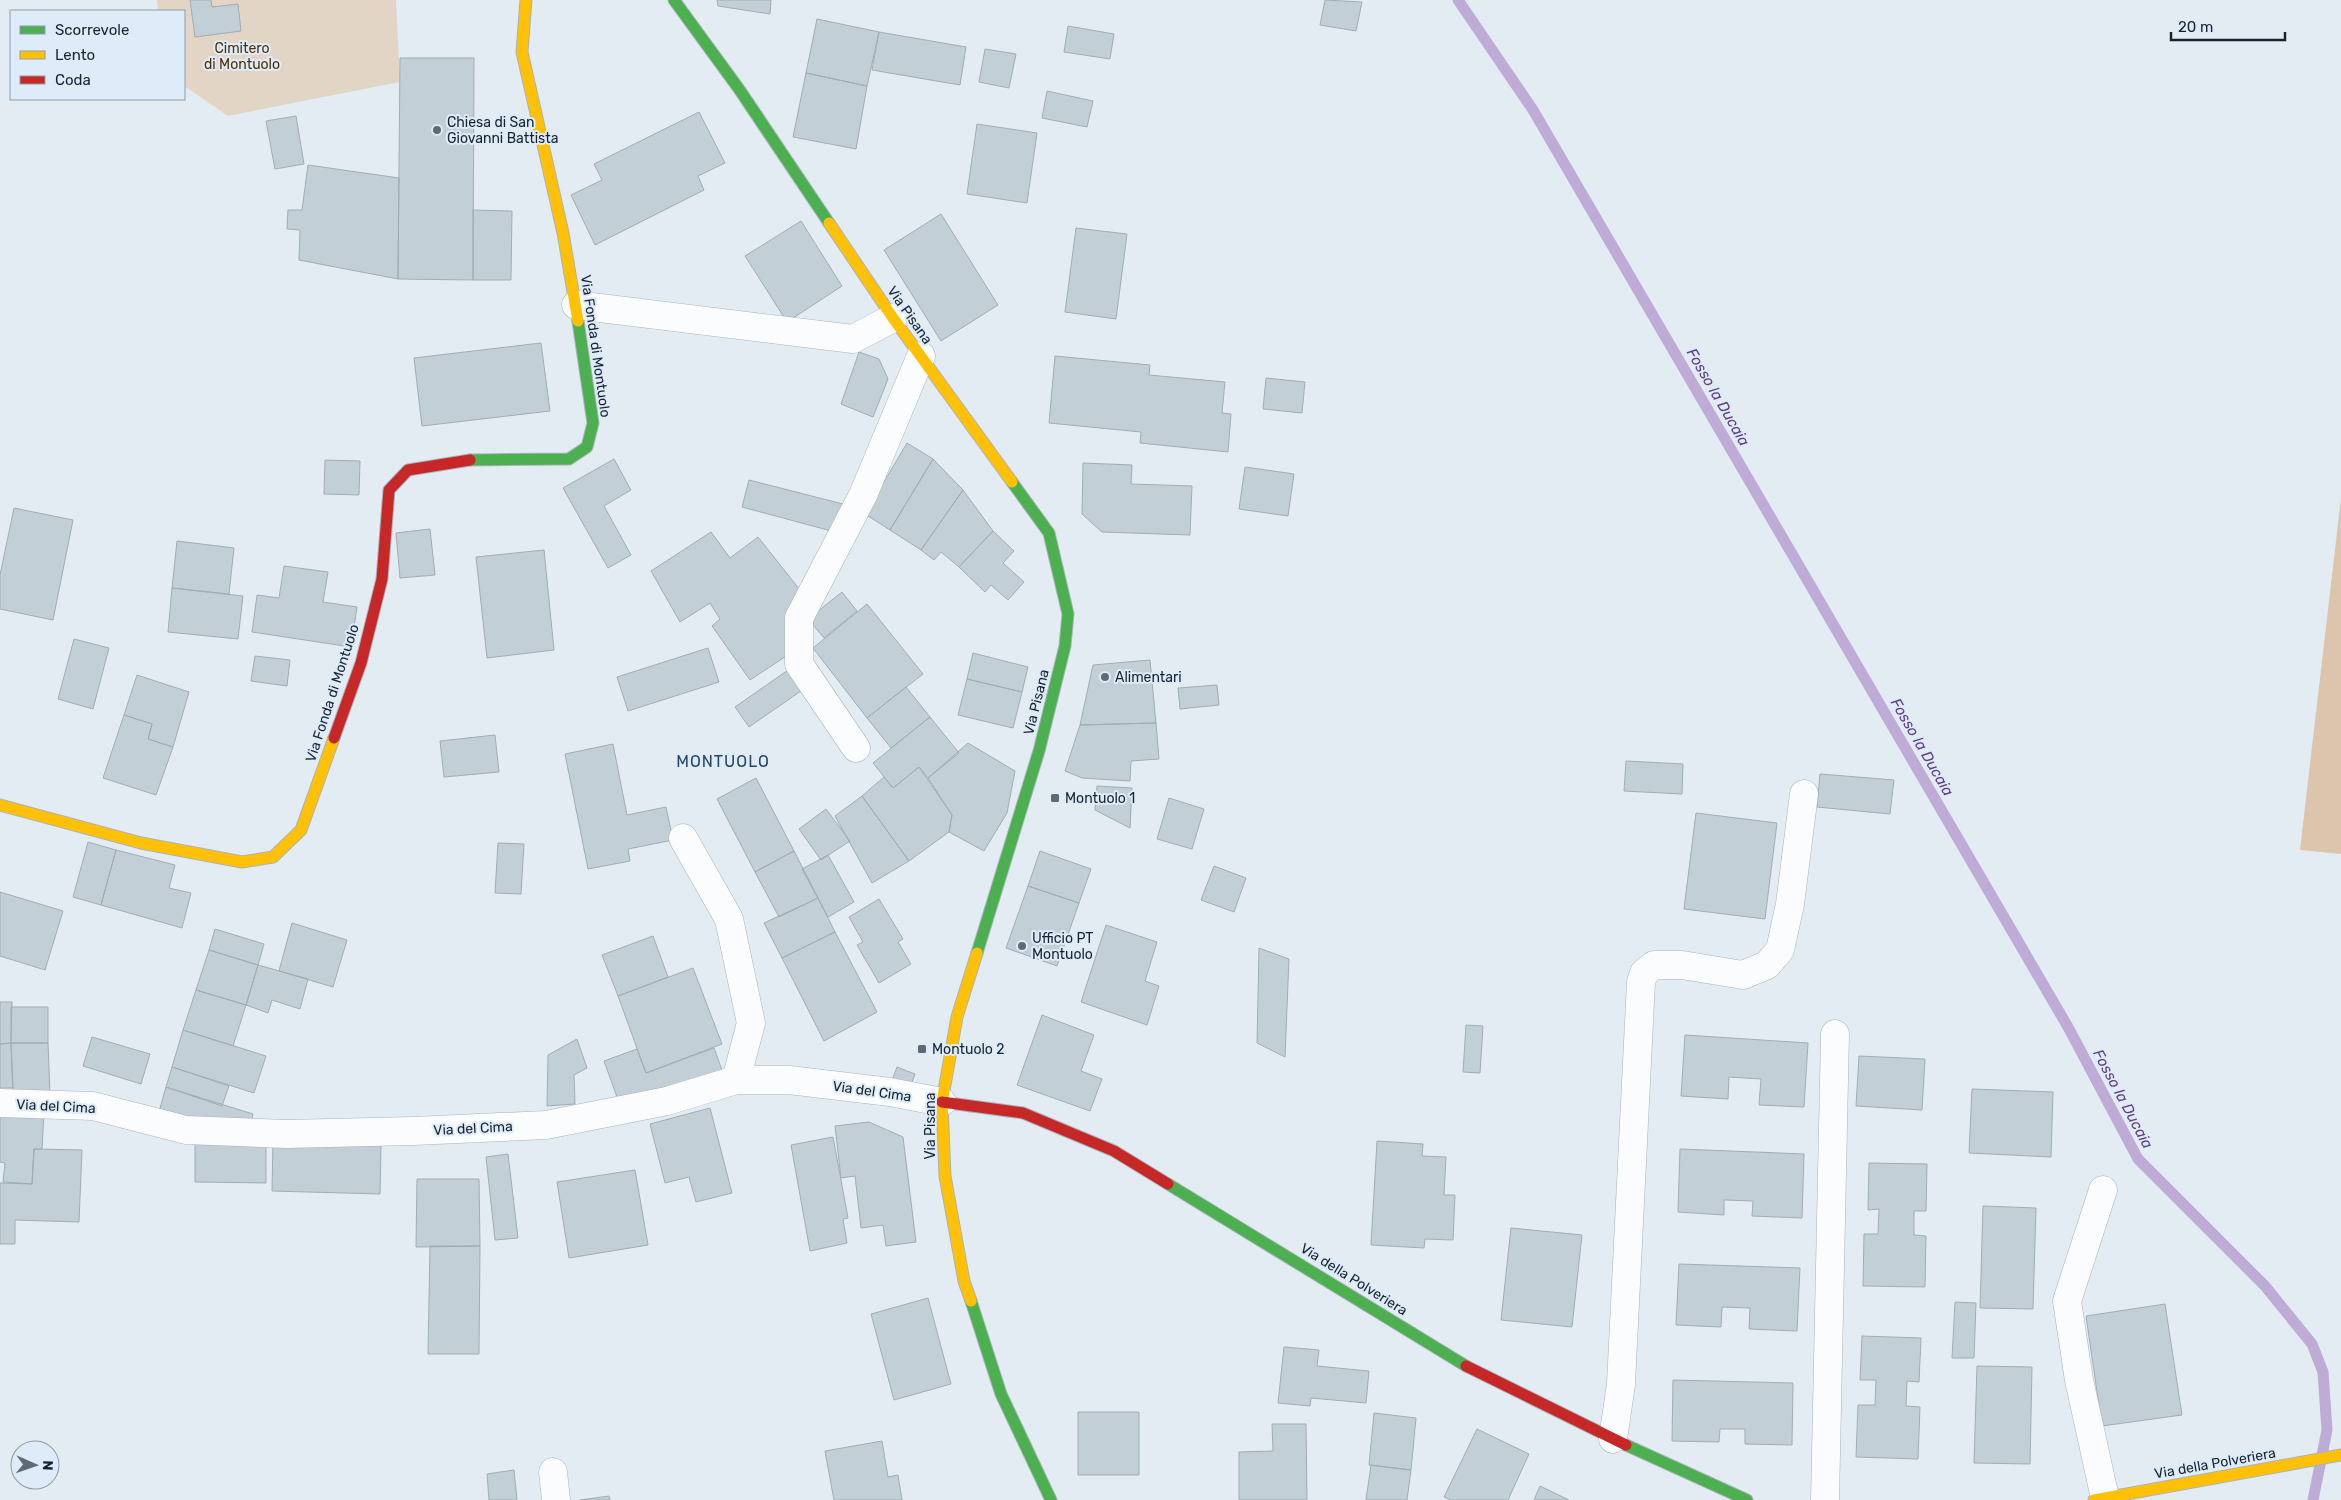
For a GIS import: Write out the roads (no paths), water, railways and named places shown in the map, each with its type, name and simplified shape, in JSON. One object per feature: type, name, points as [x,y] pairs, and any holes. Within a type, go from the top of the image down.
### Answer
[{"type":"street","name":"Via Fonda di Montuolo","points":[[0,805],[141,843],[242,862],[273,857],[302,830],[361,663],[382,579],[389,490],[408,470],[470,460],[569,459],[587,447],[593,423],[576,305],[563,233],[522,52],[526,0]]},
{"type":"street","name":"Via Pisana","points":[[674,0],[744,97],[894,318],[1049,534],[1068,614],[1065,646],[1039,751],[957,1017],[942,1102],[946,1176],[964,1281],[1001,1394],[1051,1500]]},
{"type":"street","points":[[576,305],[853,338],[894,318]]},
{"type":"street","points":[[856,748],[799,664],[799,618],[863,495],[921,356]]},
{"type":"street","points":[[1613,1439],[1621,1384],[1641,982],[1644,972],[1654,965],[1682,965],[1743,975],[1767,965],[1780,950],[1790,904],[1804,794]]},
{"type":"street","points":[[683,838],[729,919],[751,1023],[736,1080]]},
{"type":"street","points":[[1825,1500],[1835,1034]]},
{"type":"street","name":"Via del Cima","points":[[0,1103],[93,1106],[186,1130],[286,1134],[546,1125],[667,1101],[736,1080],[798,1081],[890,1092],[942,1102]]},
{"type":"street","name":"Via della Polveriera","points":[[942,1102],[1023,1113],[1114,1151],[1479,1374],[1613,1439],[1747,1500]]},
{"type":"street","points":[[2100,1499],[2067,1301],[2103,1190]]},
{"type":"street","name":"Via della Polveriera","points":[[2100,1499],[2341,1455]]},
{"type":"street","points":[[553,1472],[556,1500]]},
{"type":"waterway","name":"Fosso la Ducaia","points":[[1458,0],[1533,110],[2068,1027],[2138,1159],[2265,1286],[2312,1344],[2323,1372],[2327,1430],[2313,1500]]},
{"type":"place","name":"Chiesa di San Giovanni Battista","points":[[437,130]]},
{"type":"place","name":"Alimentari","points":[[1105,677]]},
{"type":"place","name":"Montuolo 1","points":[[1055,798]]},
{"type":"place","name":"Ufficio PT Montuolo","points":[[1022,946]]},
{"type":"place","name":"Montuolo 2","points":[[922,1049]]},
{"type":"district","name":"MONTUOLO","points":[[723,761]]},
{"type":"park label","name":"Cimitero di Montuolo","points":[[242,56]]}]
